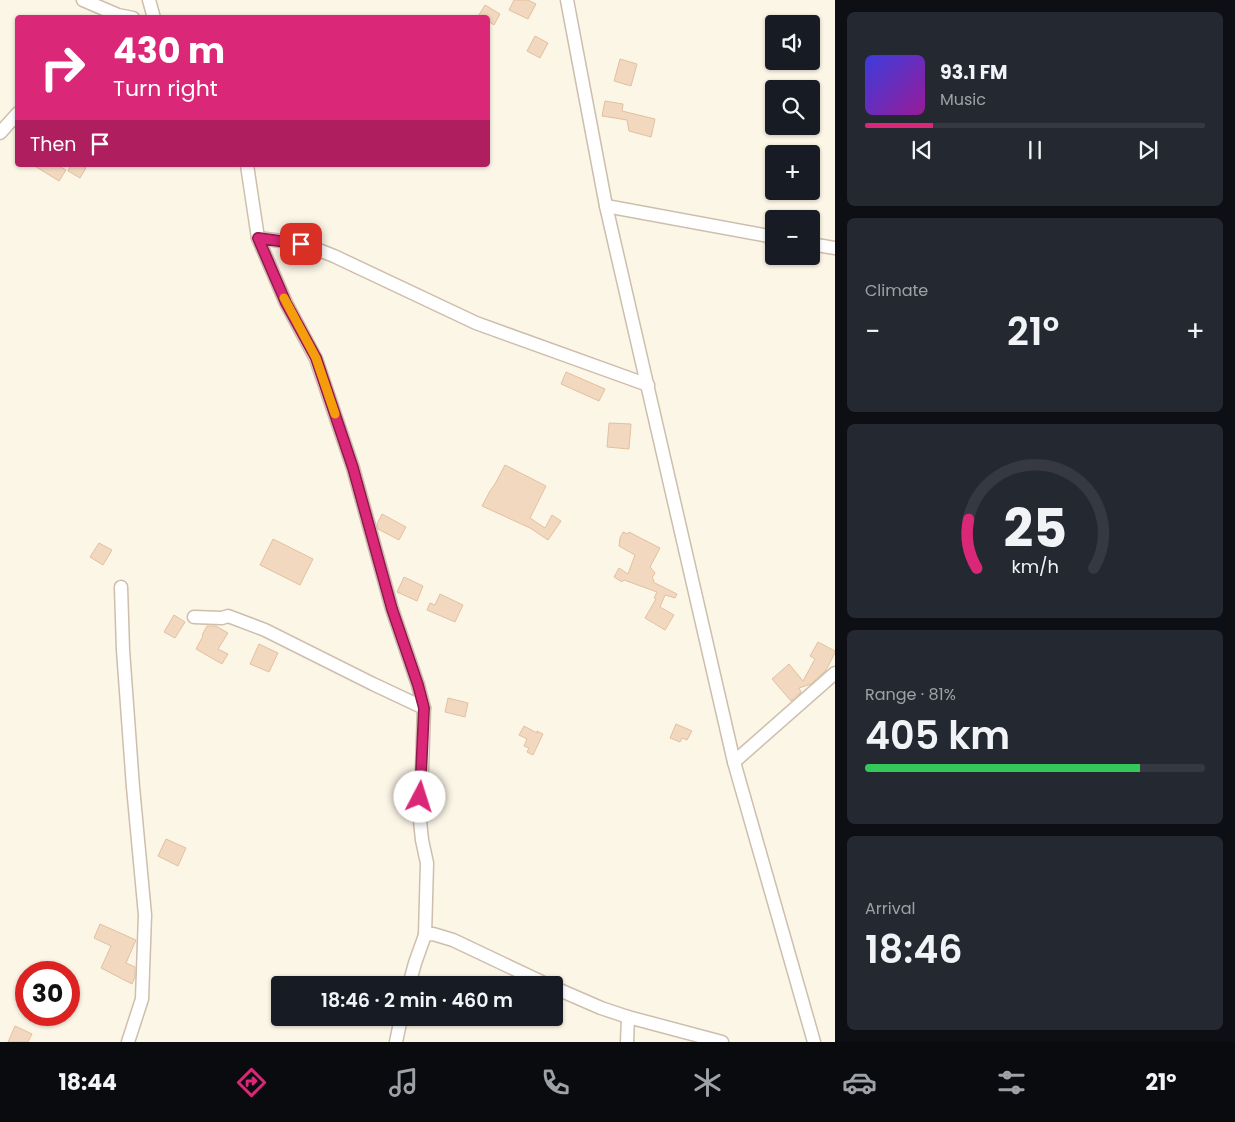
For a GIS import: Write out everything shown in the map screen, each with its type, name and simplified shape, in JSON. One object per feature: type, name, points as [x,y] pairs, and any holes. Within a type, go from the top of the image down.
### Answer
[{"type":"street","points":[[82,0],[118,15]]},
{"type":"street","points":[[149,0],[153,15]]},
{"type":"street","points":[[567,0],[606,206],[734,762],[814,1042]]},
{"type":"street","points":[[0,133],[15,116]]},
{"type":"street","points":[[247,167],[258,238],[286,303],[316,358],[353,468],[392,609],[424,708],[419,811],[427,863],[425,935],[411,976]]},
{"type":"street","points":[[606,206],[765,235]]},
{"type":"street","points":[[258,238],[311,246],[476,323],[648,385]]},
{"type":"street","points":[[820,246],[835,248]]},
{"type":"street","points":[[121,587],[122,650],[145,915],[142,999],[128,1042]]},
{"type":"street","points":[[194,617],[222,618],[228,616],[265,630],[424,708]]},
{"type":"street","points":[[734,762],[835,673]]},
{"type":"street","points":[[425,935],[433,934],[453,940],[529,976]]},
{"type":"street","points":[[563,991],[628,1018],[722,1042]]},
{"type":"street","points":[[627,1042],[628,1018]]},
{"type":"street","points":[[396,1042],[399,1026]]},
{"type":"building","points":[[514,0],[528,0],[536,4],[528,19],[509,10]]},
{"type":"building","points":[[485,5],[500,14],[494,25],[490,22],[490,15],[479,15]]},
{"type":"building","points":[[535,36],[548,43],[540,58],[527,51]]},
{"type":"building","points":[[620,59],[637,64],[631,86],[614,81]]},
{"type":"building","points":[[605,101],[623,104],[622,111],[655,119],[651,137],[629,131],[627,120],[602,116]]},
{"type":"building","points":[[36,167],[61,167],[66,170],[59,181]]},
{"type":"building","points":[[70,167],[86,168],[80,178],[68,171]]},
{"type":"building","points":[[566,372],[605,389],[599,401],[561,384]]},
{"type":"building","points":[[609,423],[631,424],[629,449],[607,447]]},
{"type":"building","points":[[505,465],[546,486],[530,518],[545,528],[552,515],[561,521],[548,540],[530,528],[482,506]]},
{"type":"building","points":[[382,514],[406,527],[399,540],[378,529],[377,524]]},
{"type":"building","points":[[623,532],[628,534],[629,532],[660,548],[650,567],[655,573],[652,578],[653,582],[677,594],[675,598],[665,595],[660,607],[674,615],[665,630],[645,618],[656,599],[654,598],[657,592],[624,580],[622,582],[614,577],[619,568],[628,574],[635,555],[619,546]]},
{"type":"building","points":[[273,539],[313,559],[300,585],[260,565]]},
{"type":"building","points":[[99,543],[112,550],[103,565],[90,557]]},
{"type":"building","points":[[404,577],[423,586],[417,601],[397,592]]},
{"type":"building","points":[[440,594],[463,605],[455,622],[427,610],[430,603],[435,605]]},
{"type":"building","points":[[174,615],[185,622],[175,638],[164,632]]},
{"type":"building","points":[[207,626],[216,626],[228,633],[218,649],[228,654],[222,664],[196,649]]},
{"type":"building","points":[[818,642],[835,651],[835,653],[826,670],[811,684],[799,688],[801,692],[791,701],[772,679],[789,664],[803,681],[815,659],[810,656]]},
{"type":"building","points":[[259,644],[278,653],[269,672],[250,664]]},
{"type":"building","points":[[448,698],[468,703],[465,717],[445,712]]},
{"type":"building","points":[[676,724],[692,731],[687,740],[682,738],[680,742],[670,738]]},
{"type":"building","points":[[524,726],[543,734],[533,755],[527,752],[529,748],[524,746],[527,739],[519,735]]},
{"type":"building","points":[[166,839],[186,848],[178,866],[158,856]]},
{"type":"building","points":[[100,924],[136,940],[126,963],[135,967],[135,977],[132,984],[101,968],[111,946],[94,938]]},
{"type":"building","points":[[15,1026],[32,1034],[28,1042],[8,1042]]},
{"type":"slow traffic","points":[[284,298],[316,358],[335,414]]},
{"type":"route","points":[[301,244],[258,238],[286,303],[316,358],[353,468],[392,609],[418,685],[424,708],[420,797]]}]
